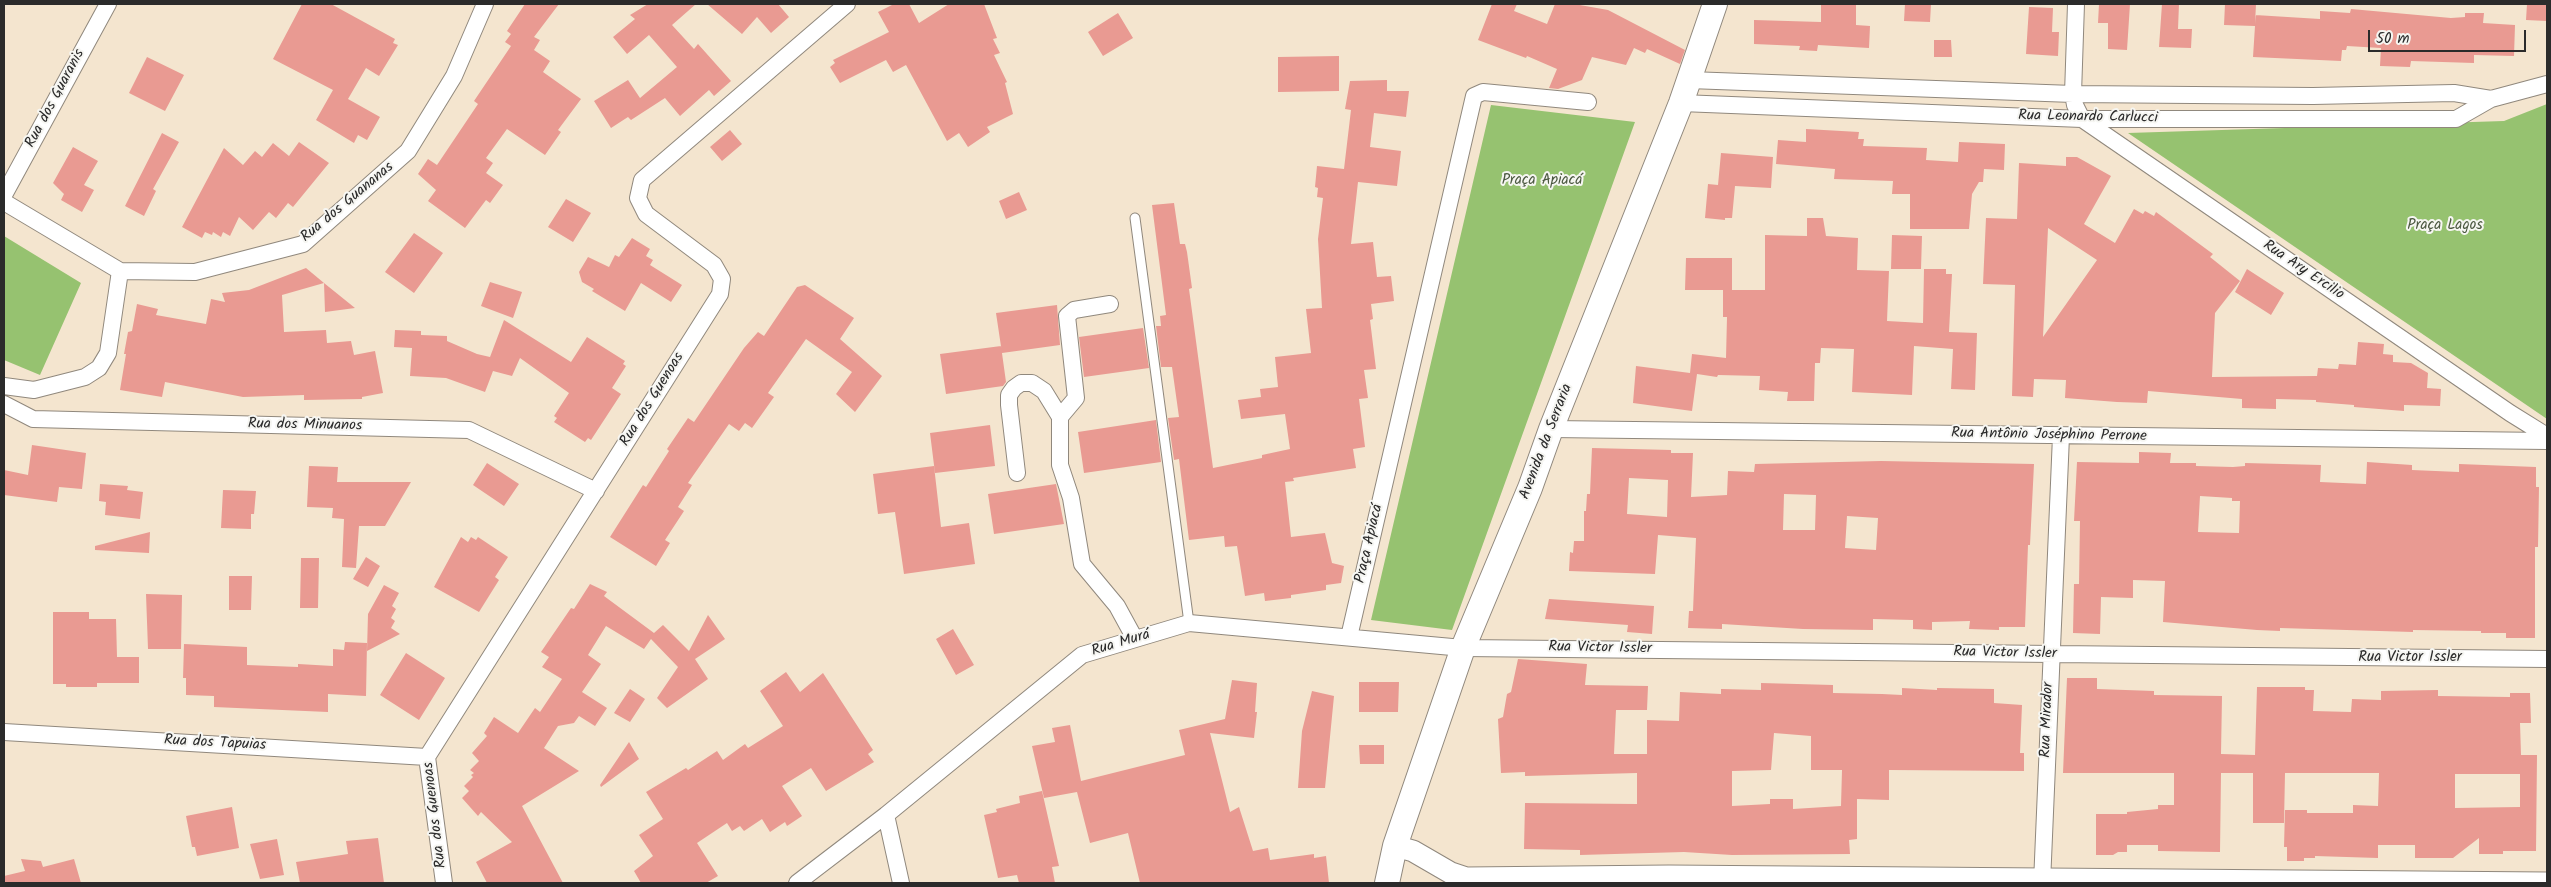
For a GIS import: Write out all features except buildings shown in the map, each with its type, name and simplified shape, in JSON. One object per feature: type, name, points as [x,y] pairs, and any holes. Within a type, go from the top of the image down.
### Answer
[{"type":"main road","name":"Avenida da Serraria","points":[[1387,883],[1395,846],[1463,648],[1530,488],[1681,103],[1714,4]]},
{"type":"street","name":"Rua dos Guaranis","points":[[4,195],[108,4]]},
{"type":"street","name":"Rua dos Guananas","points":[[120,271],[195,272],[302,244],[408,151],[454,76],[485,4]]},
{"type":"street","name":"Rua dos Guenoas","points":[[444,883],[427,757],[720,294],[722,287],[722,279],[714,265],[646,214],[638,198],[642,180],[847,4]]},
{"type":"street","points":[[2076,4],[2073,94],[2075,105],[2082,119]]},
{"type":"street","name":"Rua Leonardo Carlucci","points":[[1689,80],[2073,94],[2313,96],[2454,93],[2491,99]]},
{"type":"street","name":"Rua Leonardo Carlucci","points":[[1681,103],[2082,119],[2456,119],[2491,99],[2547,84]]},
{"type":"street","name":"Praça Apiacá","points":[[1349,636],[1474,96],[1482,92],[1588,102]]},
{"type":"street","name":"Rua Ary Ercilio","points":[[2082,119],[2510,413],[2547,436]]},
{"type":"street","points":[[4,202],[120,271],[108,353],[99,368],[85,377],[34,390],[4,386]]},
{"type":"street","points":[[1060,417],[1076,398],[1067,316],[1074,310],[1110,304]]},
{"type":"street","points":[[1017,473],[1010,395],[1014,388],[1021,383],[1032,383],[1044,391],[1060,417],[1060,465],[1070,498],[1080,560],[1117,606],[1135,640]]},
{"type":"street","name":"Rua dos Minuanos","points":[[4,404],[33,419],[469,430],[596,491]]},
{"type":"street","name":"Rua Antônio Joséphino Perrone","points":[[1552,429],[2547,441]]},
{"type":"street","name":"Rua Mirador","points":[[2042,882],[2050,655],[2061,436]]},
{"type":"street","name":"Rua Murá","points":[[797,883],[886,815],[1082,655],[1189,623],[1349,636],[1463,648]]},
{"type":"street","name":"Rua Victor Issler","points":[[1463,648],[2547,659]]},
{"type":"street","name":"Rua dos Tapuias","points":[[4,732],[427,757]]},
{"type":"street","points":[[886,815],[901,883]]},
{"type":"street","points":[[1395,846],[1413,851],[1451,873],[1466,878],[2042,882],[2547,882]]},
{"type":"lane","points":[[1135,218],[1189,623]]},
{"type":"green space","name":"Praça Lagos","points":[[2547,104],[2547,419],[2128,133],[2504,121]]},
{"type":"green space","name":"Praça Apiacá","points":[[1491,105],[1635,122],[1452,630],[1371,620]]},
{"type":"green space","points":[[4,236],[81,283],[40,375],[4,360]]}]
